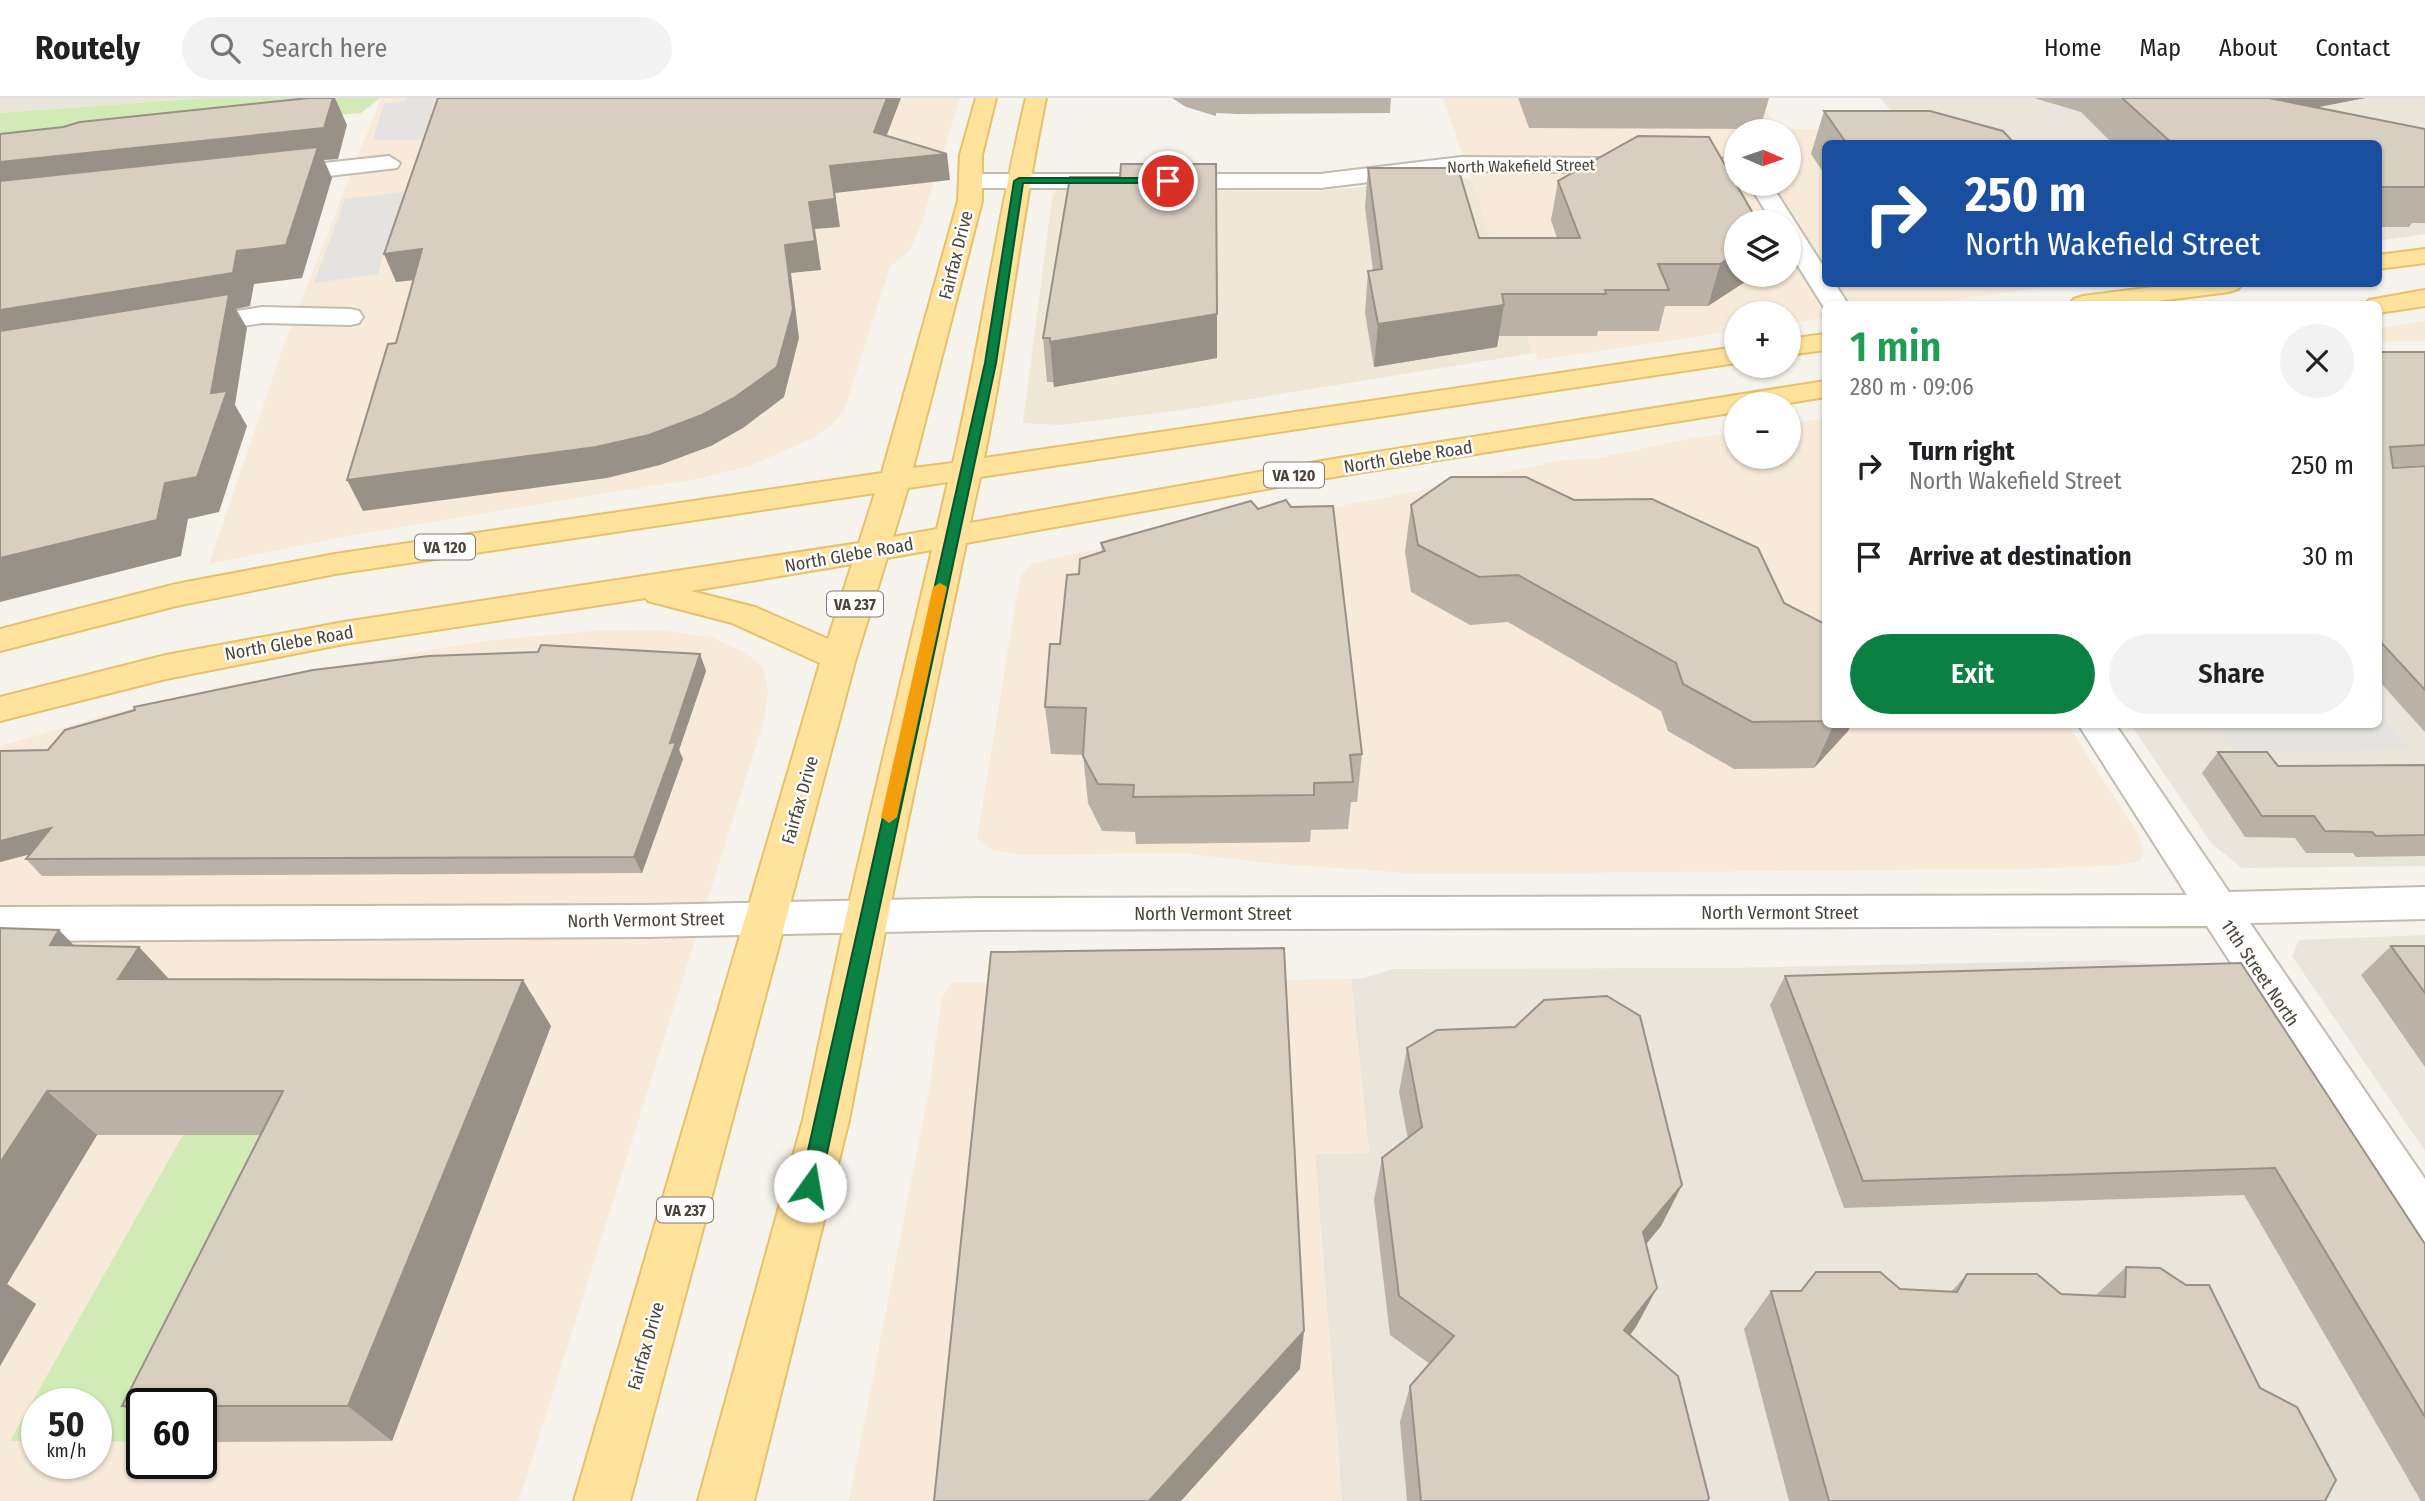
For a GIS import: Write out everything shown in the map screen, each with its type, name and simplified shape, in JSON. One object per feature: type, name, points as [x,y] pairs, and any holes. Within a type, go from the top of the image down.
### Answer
[{"type":"main road","name":"Fairfax Drive","points":[[602,1501],[839,658],[911,428],[970,201],[971,155],[986,98]]},
{"type":"main road","points":[[726,1501],[805,1206],[996,330],[1019,181],[1036,98]]},
{"type":"main road","points":[[2382,261],[2425,256]]},
{"type":"main road","points":[[2105,301],[2207,287]]},
{"type":"main road","points":[[2382,303],[2425,298]]},
{"type":"main road","points":[[1801,345],[1822,342]]},
{"type":"main road","name":"VA 120","points":[[0,640],[176,595],[335,564],[1724,357]]},
{"type":"main road","name":"North Glebe Road","points":[[0,709],[166,667],[251,650],[440,617],[640,589],[872,551],[1320,471],[1822,389]]},
{"type":"main road","points":[[640,589],[743,615],[839,658]]},
{"type":"street","points":[[250,178],[389,163]]},
{"type":"street","name":"North Wakefield Street","points":[[970,181],[1320,181],[1461,164],[1724,166]]},
{"type":"street","points":[[1801,250],[1822,284]]},
{"type":"street","points":[[160,331],[262,315],[350,317]]},
{"type":"street","name":"11th Street North","points":[[2099,728],[2425,1221]]},
{"type":"street","name":"North Vermont Street","points":[[0,924],[867,916],[2143,912],[2425,903]]},
{"type":"shaded area","points":[[0,98],[205,98],[0,113]]},
{"type":"shaded area","points":[[381,98],[960,98],[921,225],[910,250],[890,267],[844,411],[830,426],[813,438],[750,466],[701,478],[358,534],[209,564],[286,339]]},
{"type":"shaded area","points":[[407,98],[488,98],[435,102],[430,113],[446,112],[425,140],[373,140],[384,104],[405,101]]},
{"type":"shaded area","points":[[1443,98],[1758,98],[1772,119],[1724,119],[1724,196],[1801,196],[1801,129],[1908,128],[1846,140],[1822,140],[1822,287],[2046,287],[1943,301],[1822,301],[1822,318],[1801,321],[1801,301],[1724,301],[1724,333],[1538,360],[1509,293]]},
{"type":"shaded area","points":[[1880,98],[2425,98],[2425,234],[2382,240],[2382,140],[1944,140],[1913,137]]},
{"type":"shaded area","points":[[1467,178],[1472,182],[1509,293],[1534,353],[1183,410],[1061,425],[1023,423],[1051,206],[1053,194],[1059,189],[1315,191]]},
{"type":"shaded area","points":[[424,189],[408,241],[386,244],[378,274],[314,283],[345,199]]},
{"type":"shaded area","points":[[2425,321],[2425,341],[2382,342],[2382,327]]},
{"type":"shaded area","points":[[1822,419],[1822,728],[2070,728],[2138,834],[2144,851],[2140,861],[2119,865],[2024,869],[1423,874],[1267,863],[1182,853],[1023,855],[992,850],[977,839],[1017,594],[1021,576],[1031,564],[1071,554],[1374,500],[1563,460],[1599,458],[1697,437],[1724,434],[1724,469],[1801,469],[1801,423]]},
{"type":"shaded area","points":[[2382,495],[2425,495],[2425,866],[2242,868],[2212,844],[2133,728],[2382,728]]},
{"type":"shaded area","points":[[605,630],[665,631],[711,637],[744,652],[763,667],[768,691],[765,717],[519,1501],[0,1501],[0,746],[110,714],[232,684],[484,641]]},
{"type":"shaded area","points":[[2382,717],[2410,749],[2237,753],[2217,730],[2209,728],[2382,728]]},
{"type":"shaded area","points":[[2425,935],[2425,1151],[2292,956],[2299,940]]},
{"type":"shaded area","points":[[2114,960],[2179,967],[2425,1501],[1342,1501],[1315,1154],[1369,1153],[1351,979],[1393,969],[1727,968]]},
{"type":"shaded area","points":[[1351,979],[1369,1153],[1315,1154],[1342,1501],[849,1501],[929,1090],[942,997],[952,983]]},
{"type":"green space","points":[[205,98],[380,98],[361,113],[0,142],[0,113]]},
{"type":"green space","points":[[183,1135],[323,1135],[153,1388],[126,1388],[126,1442],[112,1441],[112,1388],[40,1388]]},
{"type":"green space","points":[[21,1422],[21,1441],[10,1441]]},
{"type":"building","points":[[309,98],[333,98],[324,128],[0,162],[0,134],[63,127],[80,122]]},
{"type":"building","points":[[438,98],[887,98],[874,132],[947,154],[830,166],[835,199],[809,202],[815,241],[785,245],[793,309],[777,367],[734,398],[702,415],[649,435],[596,447],[347,480],[388,344],[396,343],[422,249],[384,254]]},
{"type":"building","points":[[2122,98],[2269,98],[2425,129],[2425,187],[2382,187],[2382,140],[2169,140]]},
{"type":"building","points":[[1824,111],[1930,111],[2003,131],[2011,140],[1844,140]]},
{"type":"building","points":[[1638,136],[1709,137],[1724,163],[1724,196],[1743,196],[1751,210],[1724,210],[1724,262],[1720,264],[1658,264],[1669,290],[1605,290],[1606,294],[1502,294],[1504,305],[1378,324],[1368,271],[1382,269],[1368,168],[1458,168],[1479,238],[1580,238],[1558,181]]},
{"type":"building","points":[[318,147],[286,245],[237,251],[233,273],[0,310],[0,181]]},
{"type":"building","points":[[1121,164],[1216,164],[1217,314],[1050,342],[1050,338],[1043,338],[1070,177],[1120,177]]},
{"type":"building","points":[[229,294],[211,393],[227,391],[197,477],[165,483],[157,520],[0,558],[0,331]]},
{"type":"building","points":[[2382,352],[2425,352],[2425,445],[2390,447],[2393,468],[2425,466],[2425,690],[2382,643]]},
{"type":"building","points":[[1451,477],[1526,477],[1574,500],[1652,499],[1758,548],[1784,603],[1822,622],[1822,721],[1752,722],[1683,684],[1676,663],[1518,575],[1479,577],[1418,545],[1411,505]]},
{"type":"building","points":[[1286,500],[1291,507],[1333,506],[1362,754],[1350,755],[1353,782],[1314,783],[1314,795],[1133,797],[1134,785],[1098,784],[1083,756],[1086,708],[1045,707],[1050,644],[1060,644],[1067,575],[1079,574],[1080,559],[1105,551],[1101,543],[1251,501],[1258,509]]},
{"type":"building","points":[[541,645],[700,654],[670,743],[676,742],[634,857],[26,859],[51,828],[0,841],[0,751],[48,750],[65,730],[135,710],[134,707],[313,670],[429,656],[538,652]]},
{"type":"building","points":[[2218,752],[2267,752],[2278,766],[2425,765],[2425,835],[2376,836],[2372,832],[2325,831],[2314,816],[2262,816]]},
{"type":"building","points":[[0,928],[59,930],[50,945],[139,947],[118,979],[523,980],[348,1406],[217,1406],[217,1388],[131,1388],[283,1091],[47,1091],[0,1163]]},
{"type":"building","points":[[2391,946],[2425,946],[2425,993]]},
{"type":"building","points":[[1284,948],[1304,1331],[1149,1501],[934,1501],[991,952]]},
{"type":"building","points":[[2241,963],[2425,1244],[2425,1417],[2275,1168],[1863,1181],[1785,976]]},
{"type":"building","points":[[1607,996],[1640,1016],[1682,1185],[1643,1232],[1657,1288],[1624,1330],[1678,1376],[1709,1498],[1707,1501],[1421,1501],[1410,1386],[1454,1336],[1399,1296],[1382,1158],[1422,1127],[1407,1048],[1437,1030],[1515,1027],[1544,1000]]},
{"type":"building","points":[[2126,1267],[2160,1268],[2186,1285],[2209,1285],[2260,1388],[2297,1407],[2336,1480],[2325,1501],[1829,1501],[1771,1291],[1801,1291],[1816,1272],[1880,1272],[1900,1289],[1957,1292],[1967,1274],[2037,1274],[2061,1294],[2125,1297]]},
{"type":"slow traffic","points":[[889,817],[940,587]]},
{"type":"route","points":[[810,1186],[884,836],[990,363],[1019,181],[1168,181]]}]
